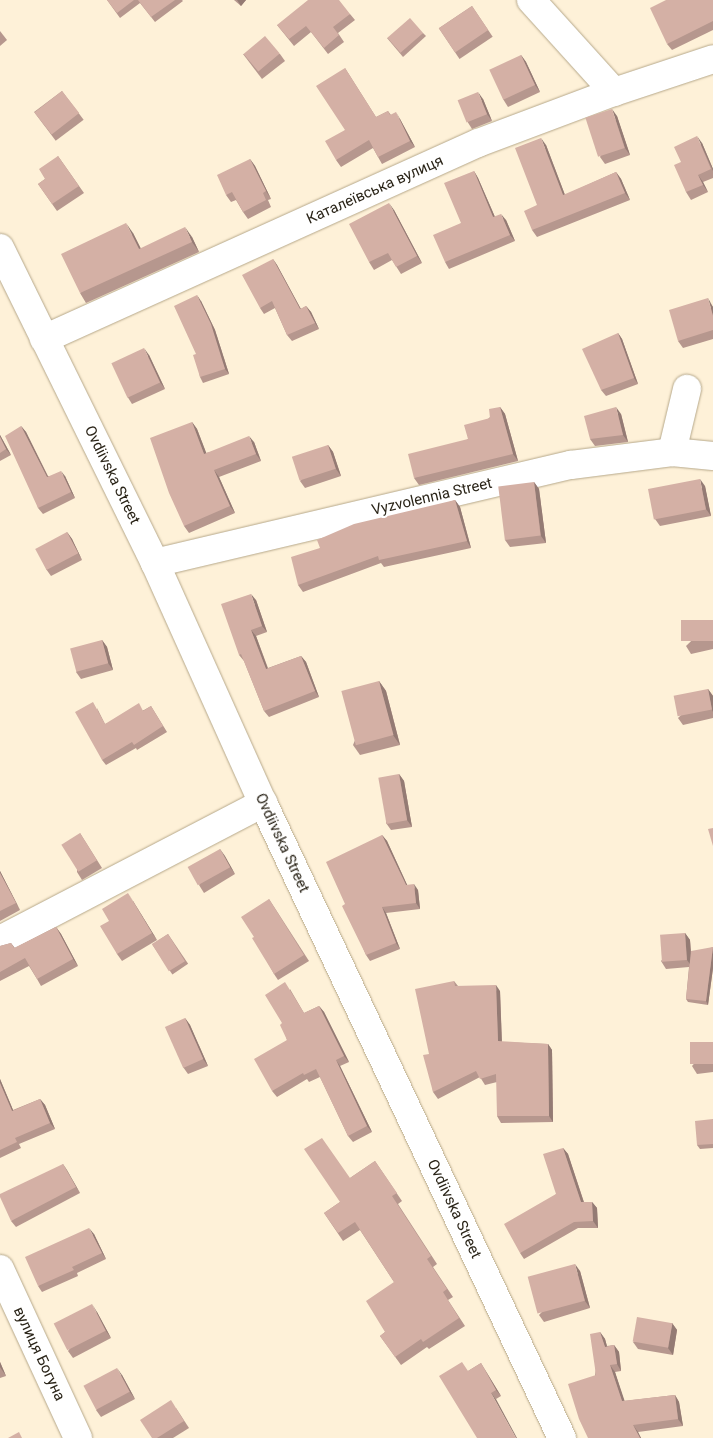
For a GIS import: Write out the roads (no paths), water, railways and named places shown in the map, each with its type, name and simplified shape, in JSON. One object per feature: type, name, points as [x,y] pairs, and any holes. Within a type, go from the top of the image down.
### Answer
[{"type":"street","points":[[531,0],[614,92]]},
{"type":"street","name":"Каталеївська вулиця","points":[[44,339],[478,143],[614,92],[713,58]]},
{"type":"street","name":"Ovdiivska Street","points":[[0,248],[7,280],[44,339],[155,562],[263,803],[562,1438]]},
{"type":"street","points":[[672,452],[688,389]]},
{"type":"street","name":"Vyzvolennia Street","points":[[155,562],[572,466],[672,452],[713,456]]},
{"type":"street","points":[[0,940],[263,803]]},
{"type":"street","name":"вулиця Богуна","points":[[0,1269],[78,1438]]}]
